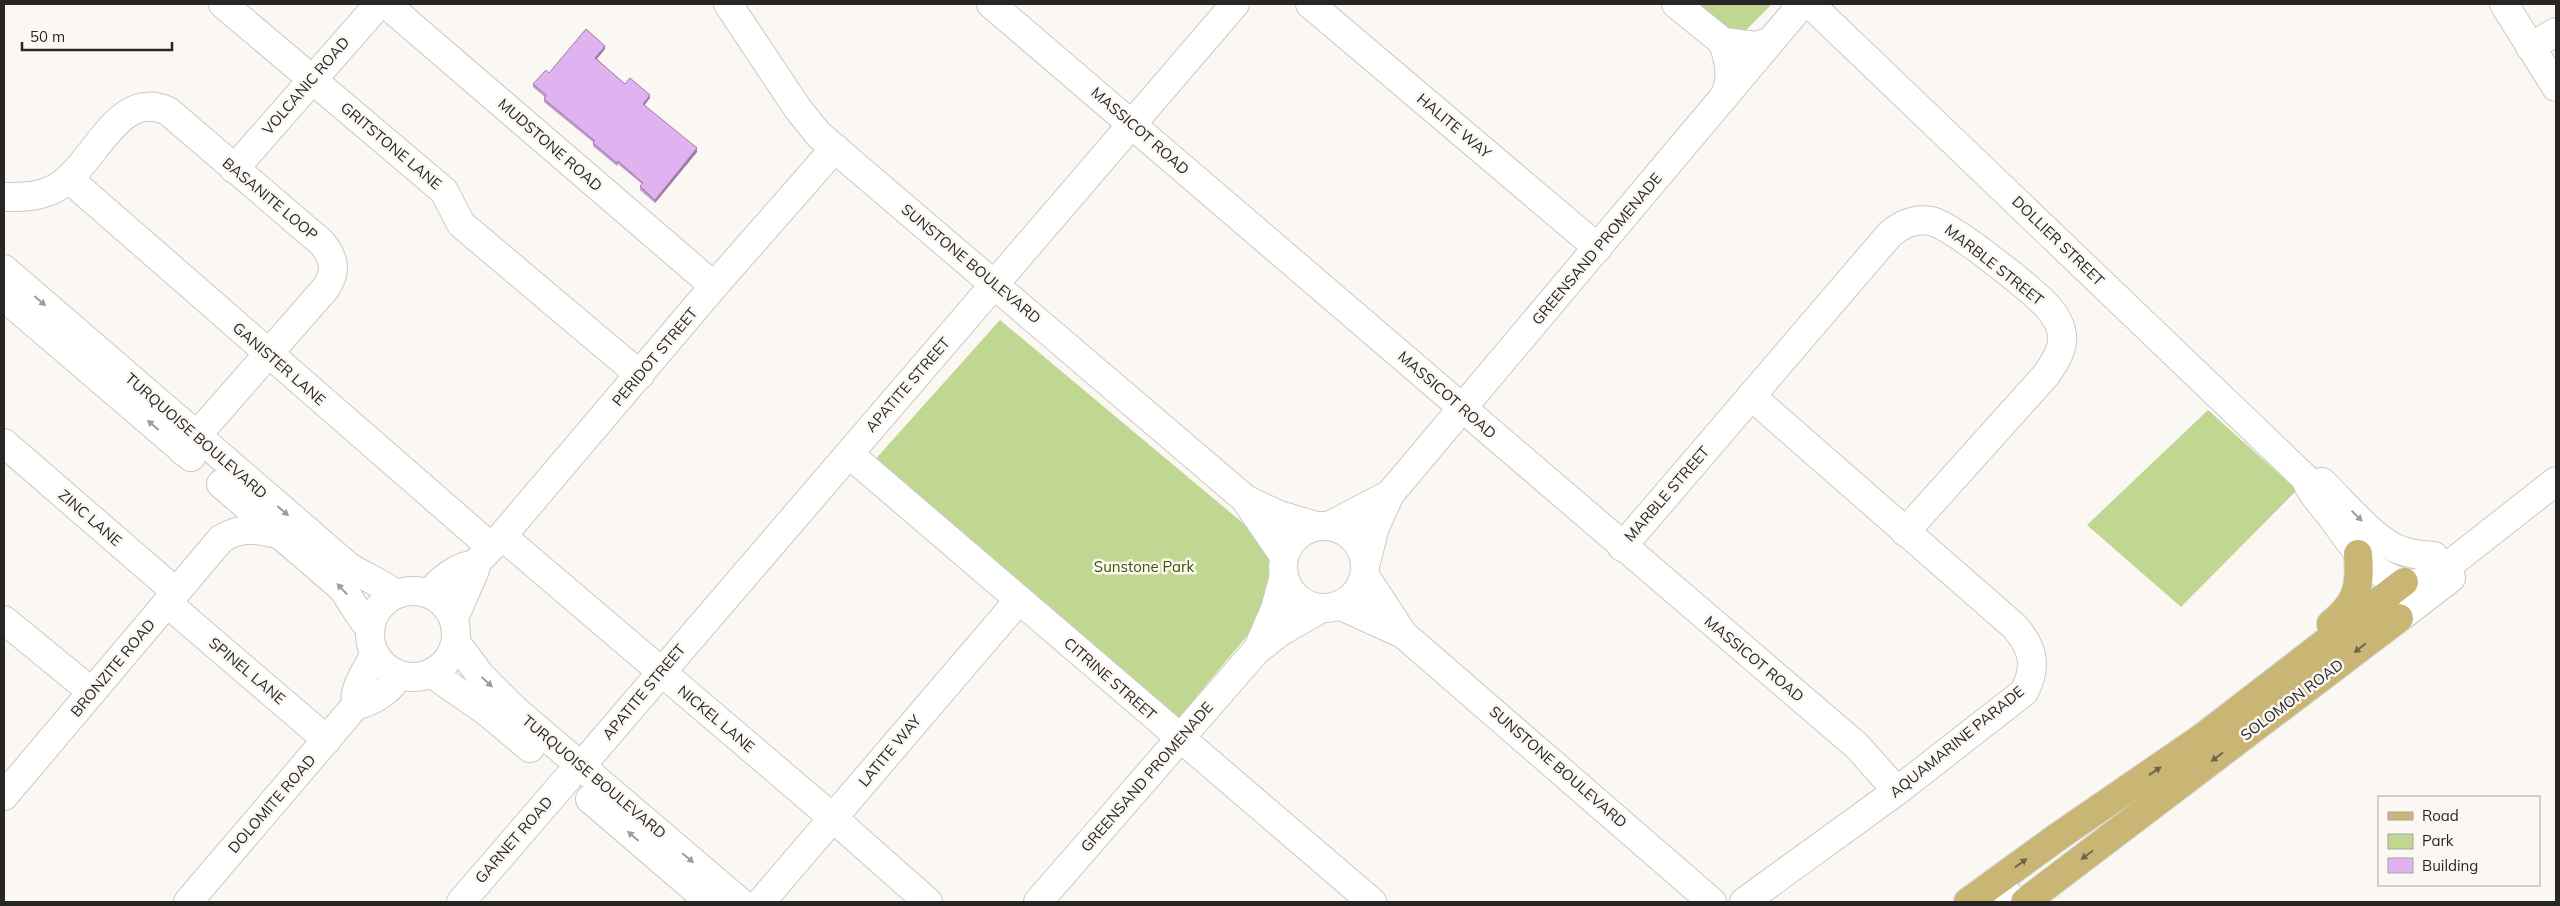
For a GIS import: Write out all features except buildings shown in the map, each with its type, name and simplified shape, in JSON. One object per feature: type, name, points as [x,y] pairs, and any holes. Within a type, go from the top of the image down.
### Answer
[{"type":"main road","name":"SOLOMON ROAD","points":[[2203,737],[2215,717],[2232,701],[2351,606],[2359,584],[2360,571],[2367,561]]},
{"type":"main road","name":"SOLOMON ROAD","points":[[1968,902],[2203,737],[2404,582]]},
{"type":"main road","name":"SOLOMON ROAD","points":[[2025,902],[2398,618]]},
{"type":"street","name":"GRITSTONE LANE","points":[[223,4],[444,191],[460,224],[640,375]]},
{"type":"street","name":"VOLCANIC ROAD","points":[[234,169],[379,4]]},
{"type":"street","name":"MUDSTONE ROAD","points":[[386,4],[714,286]]},
{"type":"street","name":"SUNSTONE BOULEVARD","points":[[728,4],[798,109],[819,134],[1244,498],[1279,515],[1322,526]]},
{"type":"street","name":"MASSICOT ROAD","points":[[991,4],[1622,547],[1857,746],[1897,791]]},
{"type":"street","name":"APATITE STREET","points":[[574,772],[1133,125],[1235,4]]},
{"type":"street","name":"HALITE WAY","points":[[1310,4],[1598,248]]},
{"type":"street","points":[[1676,4],[1723,42],[1756,46],[1772,40]]},
{"type":"street","name":"GREENSAND PROMENADE","points":[[1365,569],[1375,527],[1390,494],[1802,4]]},
{"type":"street","name":"DOLLIER STREET","points":[[1810,4],[2305,478],[2310,492],[2367,561]]},
{"type":"street","points":[[2504,4],[2556,87]]},
{"type":"street","points":[[2530,47],[2556,32]]},
{"type":"street","points":[[1721,102],[1729,88],[1731,79],[1729,61],[1723,42]]},
{"type":"street","name":"BASANITE LOOP","points":[[4,197],[44,194],[68,179],[130,110],[146,105],[168,111],[322,243],[331,253],[334,262],[332,280],[326,289],[189,444]]},
{"type":"street","name":"PERIDOT STREET","points":[[454,618],[475,570],[489,550],[714,286],[835,148]]},
{"type":"street","name":"GANISTER LANE","points":[[68,179],[489,550]]},
{"type":"street","name":"MARBLE STREET","points":[[1622,547],[1890,234],[1906,223],[1929,221],[1947,227],[2046,305],[2057,320],[2062,334],[2059,353],[2055,362],[1905,532]]},
{"type":"street","name":"TURQUOISE BOULEVARD","points":[[4,269],[189,444],[224,485],[342,588],[354,604],[360,618],[370,628]]},
{"type":"street","name":"TURQUOISE BOULEVARD","points":[[4,297],[189,444],[348,566],[363,577],[390,588],[395,594]]},
{"type":"street","name":"AQUAMARINE PARADE","points":[[1744,902],[1897,791],[2024,692],[2034,666],[2026,640],[2014,626],[1751,396]]},
{"type":"street","name":"CITRINE STREET","points":[[849,454],[1179,739],[1372,902]]},
{"type":"street","name":"ZINC LANE","points":[[8,456],[172,597]]},
{"type":"street","name":"SOLOMON ROAD","points":[[2404,582],[2434,556],[2556,466]]},
{"type":"street","name":"DOLLIER STREET","points":[[2305,478],[2321,482],[2361,520],[2394,547],[2417,555],[2434,556]]},
{"type":"street","points":[[2367,561],[2404,582],[2425,581],[2444,569],[2556,481]]},
{"type":"street","points":[[221,539],[225,513],[224,485]]},
{"type":"street","name":"GREENSAND PROMENADE","points":[[1322,526],[1390,494]]},
{"type":"street","name":"SOLOMON ROAD","points":[[2398,618],[2556,495]]},
{"type":"street","name":"SUNSTONE BOULEVARD","points":[[1244,498],[1284,566]]},
{"type":"street","points":[[1322,526],[1342,530],[1353,537],[1361,548],[1365,569],[1360,588],[1351,599],[1329,607],[1298,599],[1289,588],[1284,566],[1296,537],[1322,526]]},
{"type":"street","name":"BRONZITE ROAD","points":[[4,796],[221,539],[235,530],[262,530],[281,535]]},
{"type":"street","name":"PERIDOT STREET","points":[[430,594],[435,586],[489,550]]},
{"type":"street","name":"NICKEL LANE","points":[[489,550],[660,672],[833,818],[928,902]]},
{"type":"street","name":"GREENSAND PROMENADE","points":[[1256,651],[1275,609],[1284,566]]},
{"type":"street","name":"SUNSTONE BOULEVARD","points":[[1365,569],[1403,634],[1712,902]]},
{"type":"street","points":[[418,590],[430,594],[444,604],[454,618],[457,634],[455,647],[449,659],[431,673],[408,677],[387,666],[372,649],[370,628],[374,614],[382,602],[395,594],[418,590]]},
{"type":"street","name":"SPINEL LANE","points":[[172,597],[327,740]]},
{"type":"street","name":"LATITE WAY","points":[[761,902],[1019,600]]},
{"type":"street","name":"SUNSTONE BOULEVARD","points":[[1329,607],[1403,634]]},
{"type":"street","name":"GREENSAND PROMENADE","points":[[1053,897],[1179,739],[1256,651],[1280,632],[1329,607]]},
{"type":"street","points":[[4,620],[92,692]]},
{"type":"street","name":"TURQUOISE BOULEVARD","points":[[455,647],[461,649],[481,676],[574,772],[710,902]]},
{"type":"street","name":"DOLOMITE ROAD","points":[[188,902],[356,705],[354,699],[371,661],[387,666]]},
{"type":"street","name":"TURQUOISE BOULEVARD","points":[[431,673],[574,772],[740,902]]},
{"type":"street","name":"GARNET ROAD","points":[[461,902],[574,772]]},
{"type":"street","points":[[1997,881],[2014,902]]},
{"type":"green space","points":[[1688,4],[1770,4],[1771,5],[1737,39]]},
{"type":"green space","name":"Sunstone Park","points":[[1000,320],[1268,544],[1273,605],[1176,721],[872,463]]},
{"type":"green space","points":[[2208,410],[2297,490],[2181,607],[2087,525]]}]
